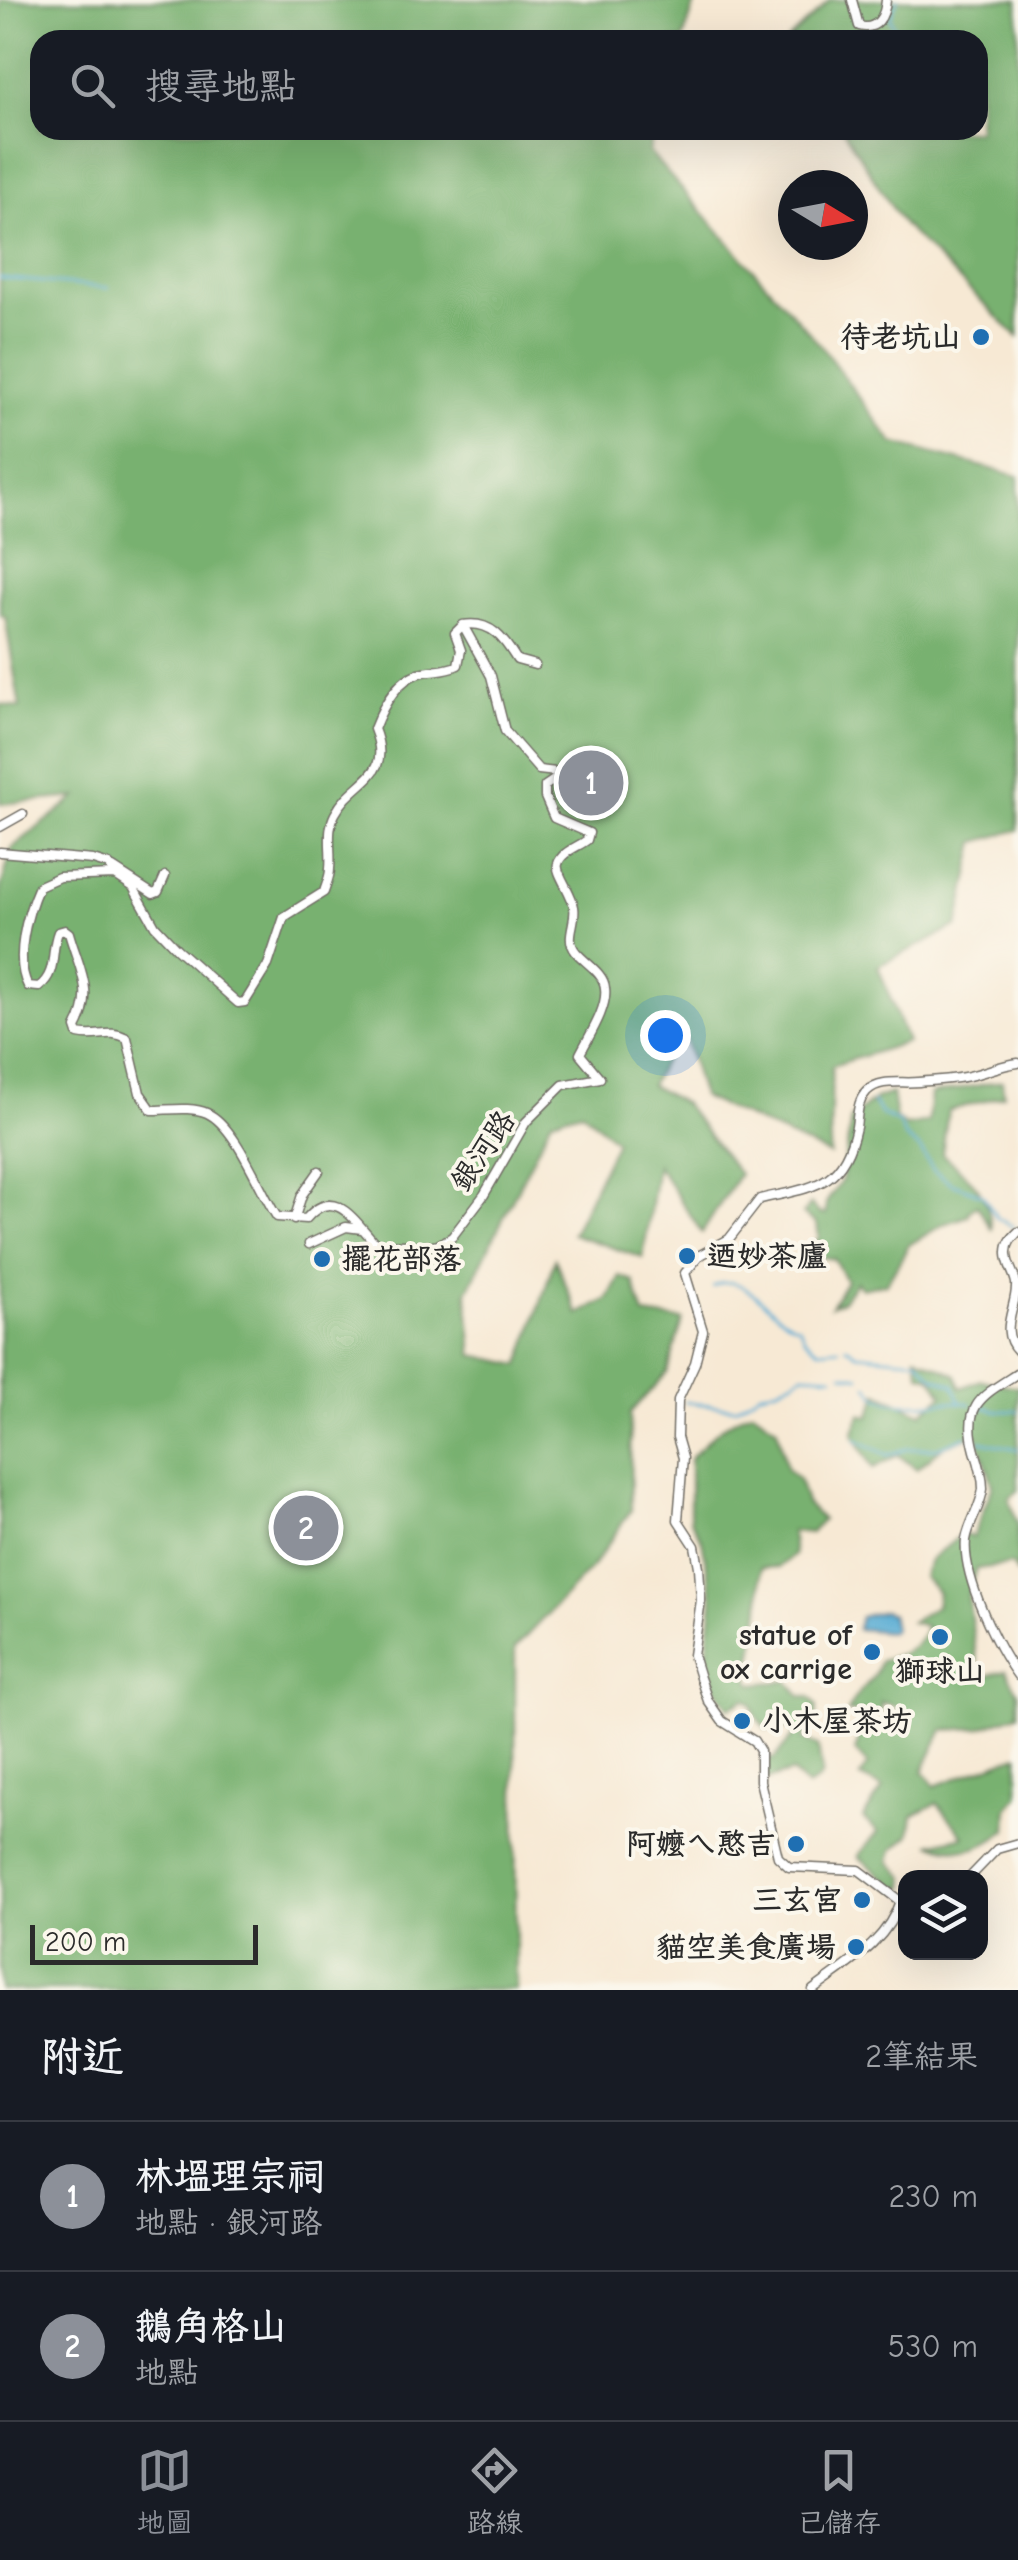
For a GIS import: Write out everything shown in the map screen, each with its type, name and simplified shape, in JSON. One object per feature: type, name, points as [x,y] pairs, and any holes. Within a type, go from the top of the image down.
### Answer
[{"type":"street","points":[[852,0],[854,18],[859,26],[867,28],[877,24],[885,12],[886,0]]},
{"type":"street","points":[[109,866],[115,876],[132,887],[156,926],[177,949],[234,1000],[246,1002],[268,965],[284,917],[324,892],[330,871],[330,826],[337,810],[380,763],[382,749],[374,729],[384,704],[417,674],[446,671],[458,664],[461,650],[455,633],[463,625],[481,624],[502,636],[517,660],[535,664]]},
{"type":"street","name":"銀河路","points":[[294,1220],[306,1219],[318,1205],[326,1203],[342,1210],[376,1244],[436,1246],[452,1237],[484,1195],[526,1122],[563,1085],[600,1078],[580,1054],[602,1007],[604,981],[574,950],[570,938],[576,915],[574,904],[571,890],[558,872],[558,862],[564,854],[588,840],[589,834],[554,818],[545,798],[545,786],[564,773],[539,770],[504,731],[490,676],[463,625]]},
{"type":"street","points":[[0,827],[23,814]]},
{"type":"street","points":[[0,852],[93,860],[154,894],[165,876]]},
{"type":"street","points":[[115,876],[59,877],[39,886],[30,905],[21,973],[28,986],[39,987],[47,980],[54,964],[58,932],[70,933],[78,968],[87,986],[84,1015],[76,1028],[78,1034],[90,1037],[114,1032],[127,1038],[140,1093],[152,1110],[208,1113],[222,1125],[250,1164],[277,1217],[294,1220],[302,1195],[320,1172]]},
{"type":"street","points":[[898,1897],[859,1870],[790,1867],[778,1858],[760,1781],[760,1751],[754,1741],[722,1721],[708,1701],[692,1655],[702,1600],[695,1546],[678,1520],[683,1458],[677,1437],[678,1400],[704,1331],[686,1272],[700,1254],[729,1239],[760,1199],[815,1186],[844,1164],[860,1100],[869,1089],[885,1082],[970,1076],[1003,1064],[1018,1064]]},
{"type":"street","points":[[309,1244],[346,1226],[362,1229]]},
{"type":"street","points":[[1018,1232],[1006,1250],[1016,1285],[1008,1326],[1010,1343],[1018,1351]]},
{"type":"street","points":[[1018,1374],[978,1401],[972,1412],[970,1433],[983,1488],[966,1546],[978,1601],[1018,1676]]},
{"type":"street","points":[[977,1870],[997,1849],[1018,1844]]},
{"type":"street","points":[[813,1990],[877,1942],[898,1911]]},
{"type":"green space","points":[[0,0],[696,0],[686,30],[30,30],[30,140],[652,140],[649,152],[822,347],[893,443],[1018,476],[1018,830],[976,842],[958,926],[878,966],[907,1042],[832,1066],[830,1155],[702,1097],[682,1029],[650,1085],[684,1104],[739,1174],[702,1233],[657,1165],[643,1258],[572,1234],[616,1141],[582,1111],[552,1119],[467,1292],[473,1355],[520,1365],[555,1259],[578,1314],[607,1300],[620,1276],[633,1281],[644,1315],[683,1320],[667,1373],[630,1413],[631,1510],[594,1565],[515,1648],[516,1990],[0,1990],[0,890],[12,848],[77,797],[0,804],[0,704],[20,708],[5,616],[0,614]]},
{"type":"green space","points":[[830,0],[1018,0],[1018,337],[903,225],[849,140],[988,140],[988,30],[798,30]]},
{"type":"green space","points":[[1002,1081],[1004,1095],[948,1111],[942,1154],[970,1178],[982,1195],[992,1230],[977,1205],[968,1216],[944,1224],[909,1245],[887,1283],[861,1288],[856,1282],[842,1301],[831,1306],[846,1281],[834,1259],[800,1254],[819,1238],[817,1224],[803,1214],[811,1204],[820,1214],[826,1214],[826,1203],[842,1180],[851,1119],[870,1103],[874,1105],[875,1099],[892,1093],[896,1120],[906,1126],[928,1122],[931,1094]]},
{"type":"green space","points":[[916,1356],[957,1375],[961,1388],[981,1380],[1018,1387],[1018,1491],[1009,1498],[1018,1525],[1018,1575],[1012,1564],[976,1569],[968,1595],[979,1678],[1006,1670],[1018,1692],[1018,1714],[980,1728],[943,1730],[923,1771],[935,1786],[1018,1755],[1018,1796],[1008,1808],[1007,1830],[971,1849],[930,1844],[964,1836],[937,1803],[913,1816],[910,1835],[893,1850],[890,1861],[898,1870],[896,1888],[858,1856],[878,1832],[863,1818],[883,1788],[860,1777],[868,1765],[855,1751],[862,1730],[900,1721],[898,1707],[881,1702],[882,1713],[848,1712],[880,1660],[902,1653],[919,1640],[926,1626],[911,1622],[936,1606],[938,1593],[923,1577],[930,1560],[962,1534],[973,1537],[993,1485],[976,1434],[944,1446],[917,1469],[898,1455],[873,1468],[853,1434],[861,1414],[869,1417],[878,1393],[921,1413],[943,1395],[932,1377],[920,1374]]},
{"type":"green space","points":[[753,1411],[777,1428],[787,1469],[799,1479],[806,1503],[822,1520],[811,1533],[791,1531],[794,1555],[779,1567],[761,1568],[760,1609],[749,1680],[752,1684],[788,1681],[801,1697],[810,1697],[817,1706],[816,1718],[802,1739],[818,1746],[822,1773],[819,1780],[807,1787],[792,1772],[767,1780],[765,1756],[773,1760],[795,1734],[791,1727],[766,1729],[745,1699],[729,1708],[714,1685],[707,1654],[713,1600],[702,1541],[690,1520],[690,1459],[726,1425]]},
{"type":"water","points":[[883,1611],[891,1614],[894,1629],[890,1632],[857,1629],[860,1617]]},
{"type":"waterway","points":[[896,30],[890,18],[897,0]]},
{"type":"waterway","points":[[0,278],[108,288]]},
{"type":"waterway","points":[[873,1102],[882,1115],[899,1123],[905,1137],[920,1149],[934,1171],[951,1183],[983,1195],[997,1218],[1013,1227]]},
{"type":"waterway","points":[[713,1287],[724,1282],[746,1288],[799,1326],[805,1339],[819,1350],[839,1348]]},
{"type":"waterway","points":[[846,1346],[857,1354],[918,1360],[934,1377],[954,1385],[960,1401]]},
{"type":"waterway","points":[[685,1402],[736,1408],[760,1392],[803,1374],[833,1376]]},
{"type":"waterway","points":[[843,1374],[860,1377]]},
{"type":"waterway","points":[[868,1386],[878,1397],[891,1402],[971,1404]]},
{"type":"waterway","points":[[980,1406],[1018,1411]]},
{"type":"waterway","points":[[855,1439],[888,1455],[907,1449],[938,1448],[966,1437]]},
{"type":"waterway","points":[[980,1441],[1018,1449]]},
{"type":"place","name":"待老坑山","points":[[981,337]]},
{"type":"place","name":"林塭理宗祠","points":[[591,783]]},
{"type":"place","name":"迺妙茶廬","points":[[687,1256]]},
{"type":"place","name":"擺花部落","points":[[322,1259]]},
{"type":"place","name":"鵝角格山","points":[[306,1528]]},
{"type":"place","name":"獅球山","points":[[940,1637]]},
{"type":"place","name":"statue of ox carrige","points":[[872,1652]]},
{"type":"place","name":"小木屋茶坊","points":[[742,1721]]},
{"type":"place","name":"阿嬤ㄟ憨吉","points":[[796,1844]]},
{"type":"place","name":"三玄宮","points":[[862,1900]]},
{"type":"place","name":"貓空美食廣場","points":[[856,1947]]}]
